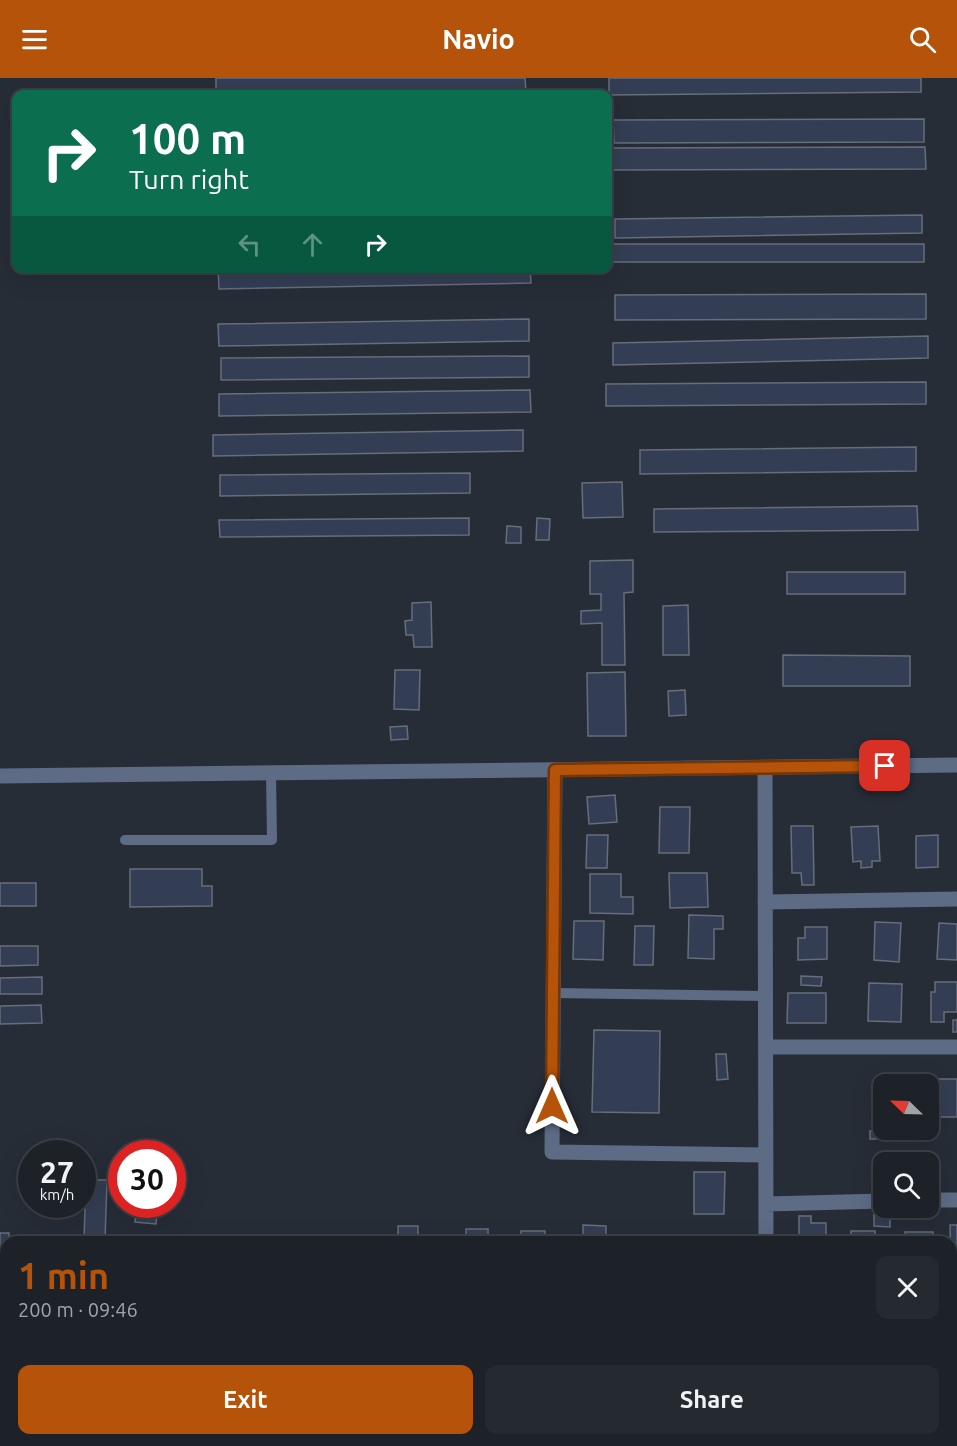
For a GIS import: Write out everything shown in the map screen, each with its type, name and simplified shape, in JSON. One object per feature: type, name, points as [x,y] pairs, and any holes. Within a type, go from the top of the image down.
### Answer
[{"type":"street","points":[[0,776],[957,765]]},
{"type":"street","points":[[765,768],[766,1236]]},
{"type":"street","points":[[555,770],[552,1152],[766,1155]]},
{"type":"street","points":[[765,902],[957,899]]},
{"type":"street","points":[[766,1047],[957,1047]]},
{"type":"street","points":[[939,1200],[957,1200]]},
{"type":"street","points":[[766,1204],[873,1201]]},
{"type":"lane","points":[[125,840],[272,840],[271,773]]},
{"type":"lane","points":[[553,993],[766,996]]},
{"type":"building","points":[[216,78],[525,78],[526,90],[216,90]]},
{"type":"building","points":[[609,78],[921,78],[921,92],[612,95],[612,90],[609,90]]},
{"type":"building","points":[[924,119],[924,142],[614,143],[613,120]]},
{"type":"building","points":[[925,147],[926,169],[613,170],[613,148]]},
{"type":"building","points":[[922,215],[922,233],[615,238],[615,219]]},
{"type":"building","points":[[613,244],[924,244],[924,262],[613,262]]},
{"type":"building","points":[[218,273],[530,273],[531,283],[219,289]]},
{"type":"building","points":[[926,294],[926,319],[615,320],[615,295]]},
{"type":"building","points":[[529,319],[529,341],[219,346],[218,324]]},
{"type":"building","points":[[928,336],[928,358],[613,365],[613,343]]},
{"type":"building","points":[[529,356],[529,377],[221,380],[221,358]]},
{"type":"building","points":[[926,382],[926,404],[606,406],[606,384]]},
{"type":"building","points":[[530,390],[531,412],[219,416],[219,394]]},
{"type":"building","points":[[523,430],[523,451],[213,456],[213,435]]},
{"type":"building","points":[[916,447],[916,471],[640,474],[640,450]]},
{"type":"building","points":[[470,473],[470,493],[220,496],[220,475]]},
{"type":"building","points":[[622,482],[623,517],[583,518],[582,483]]},
{"type":"building","points":[[917,506],[918,530],[654,532],[654,509]]},
{"type":"building","points":[[469,518],[469,535],[220,537],[219,520]]},
{"type":"building","points":[[537,518],[550,519],[549,540],[536,540]]},
{"type":"building","points":[[507,526],[521,527],[521,543],[506,543]]},
{"type":"building","points":[[633,560],[633,592],[624,593],[625,665],[602,665],[602,623],[581,624],[581,611],[601,610],[601,594],[590,594],[590,561]]},
{"type":"building","points":[[787,572],[905,572],[905,594],[787,594]]},
{"type":"building","points":[[431,602],[432,647],[414,647],[413,635],[406,635],[405,621],[412,620],[412,603]]},
{"type":"building","points":[[688,605],[689,655],[663,655],[663,606]]},
{"type":"building","points":[[783,655],[910,656],[910,686],[783,686]]},
{"type":"building","points":[[395,670],[420,670],[419,710],[394,709]]},
{"type":"building","points":[[625,672],[626,736],[588,736],[587,673]]},
{"type":"building","points":[[685,690],[686,715],[669,716],[668,691]]},
{"type":"building","points":[[407,726],[408,739],[391,740],[390,727]]},
{"type":"building","points":[[615,795],[617,822],[589,824],[587,797]]},
{"type":"building","points":[[660,807],[690,807],[689,853],[659,853]]},
{"type":"building","points":[[791,826],[813,826],[814,885],[802,885],[801,873],[792,873]]},
{"type":"building","points":[[878,826],[880,861],[872,861],[872,867],[861,868],[861,861],[853,862],[851,827]]},
{"type":"building","points":[[587,835],[608,835],[607,868],[586,868]]},
{"type":"building","points":[[938,835],[938,867],[916,868],[916,836]]},
{"type":"building","points":[[130,869],[202,869],[202,886],[212,886],[212,906],[130,907]]},
{"type":"building","points":[[669,873],[707,873],[708,907],[670,908]]},
{"type":"building","points":[[590,874],[621,874],[621,897],[633,897],[633,914],[590,913]]},
{"type":"building","points":[[0,883],[36,883],[36,906],[0,906]]},
{"type":"building","points":[[689,915],[723,916],[723,929],[714,929],[714,959],[688,958]]},
{"type":"building","points":[[574,921],[604,921],[603,960],[573,959]]},
{"type":"building","points":[[875,922],[901,923],[899,962],[874,960]]},
{"type":"building","points":[[939,923],[957,924],[957,960],[937,959]]},
{"type":"building","points":[[635,926],[654,926],[653,965],[634,965]]},
{"type":"building","points":[[805,927],[827,927],[827,959],[798,960],[798,938],[805,938]]},
{"type":"building","points":[[0,946],[38,946],[38,965],[0,966]]},
{"type":"building","points":[[801,976],[822,977],[821,986],[801,985]]},
{"type":"building","points":[[42,977],[42,994],[0,994],[0,978]]},
{"type":"building","points":[[935,982],[957,982],[957,1012],[944,1012],[944,1022],[931,1022],[931,992],[935,992]]},
{"type":"building","points":[[869,983],[902,984],[901,1022],[868,1021]]},
{"type":"building","points":[[788,993],[826,993],[826,1023],[787,1023]]},
{"type":"building","points":[[41,1005],[42,1023],[0,1024],[0,1006]]},
{"type":"building","points":[[953,1020],[957,1020],[957,1032],[953,1032]]},
{"type":"building","points":[[594,1030],[660,1031],[659,1113],[592,1112]]},
{"type":"building","points":[[716,1054],[726,1054],[728,1079],[717,1080]]},
{"type":"building","points":[[939,1079],[957,1079],[957,1117],[939,1117]]},
{"type":"building","points":[[870,1131],[873,1131],[873,1139],[870,1139]]},
{"type":"building","points":[[694,1172],[725,1172],[724,1214],[694,1214]]},
{"type":"building","points":[[96,1180],[107,1180],[105,1236],[84,1236],[85,1218],[96,1218]]},
{"type":"building","points":[[799,1216],[811,1216],[811,1223],[826,1223],[826,1236],[799,1236]]},
{"type":"building","points":[[135,1218],[157,1218],[156,1224],[135,1222]]},
{"type":"building","points":[[874,1218],[890,1218],[890,1227],[874,1226]]},
{"type":"building","points":[[583,1225],[606,1226],[606,1236],[583,1236]]},
{"type":"building","points":[[950,1225],[957,1225],[957,1236],[950,1236]]},
{"type":"building","points":[[398,1226],[418,1226],[418,1236],[398,1236]]},
{"type":"building","points":[[466,1229],[488,1229],[488,1236],[466,1236]]},
{"type":"building","points":[[521,1231],[545,1231],[545,1236],[521,1236]]},
{"type":"building","points":[[851,1231],[875,1231],[875,1236],[851,1236]]},
{"type":"building","points":[[905,1232],[933,1232],[933,1236],[905,1236]]},
{"type":"building","points":[[0,1233],[9,1233],[9,1236],[0,1236]]},
{"type":"route","points":[[552,1106],[555,770],[885,766]]}]
